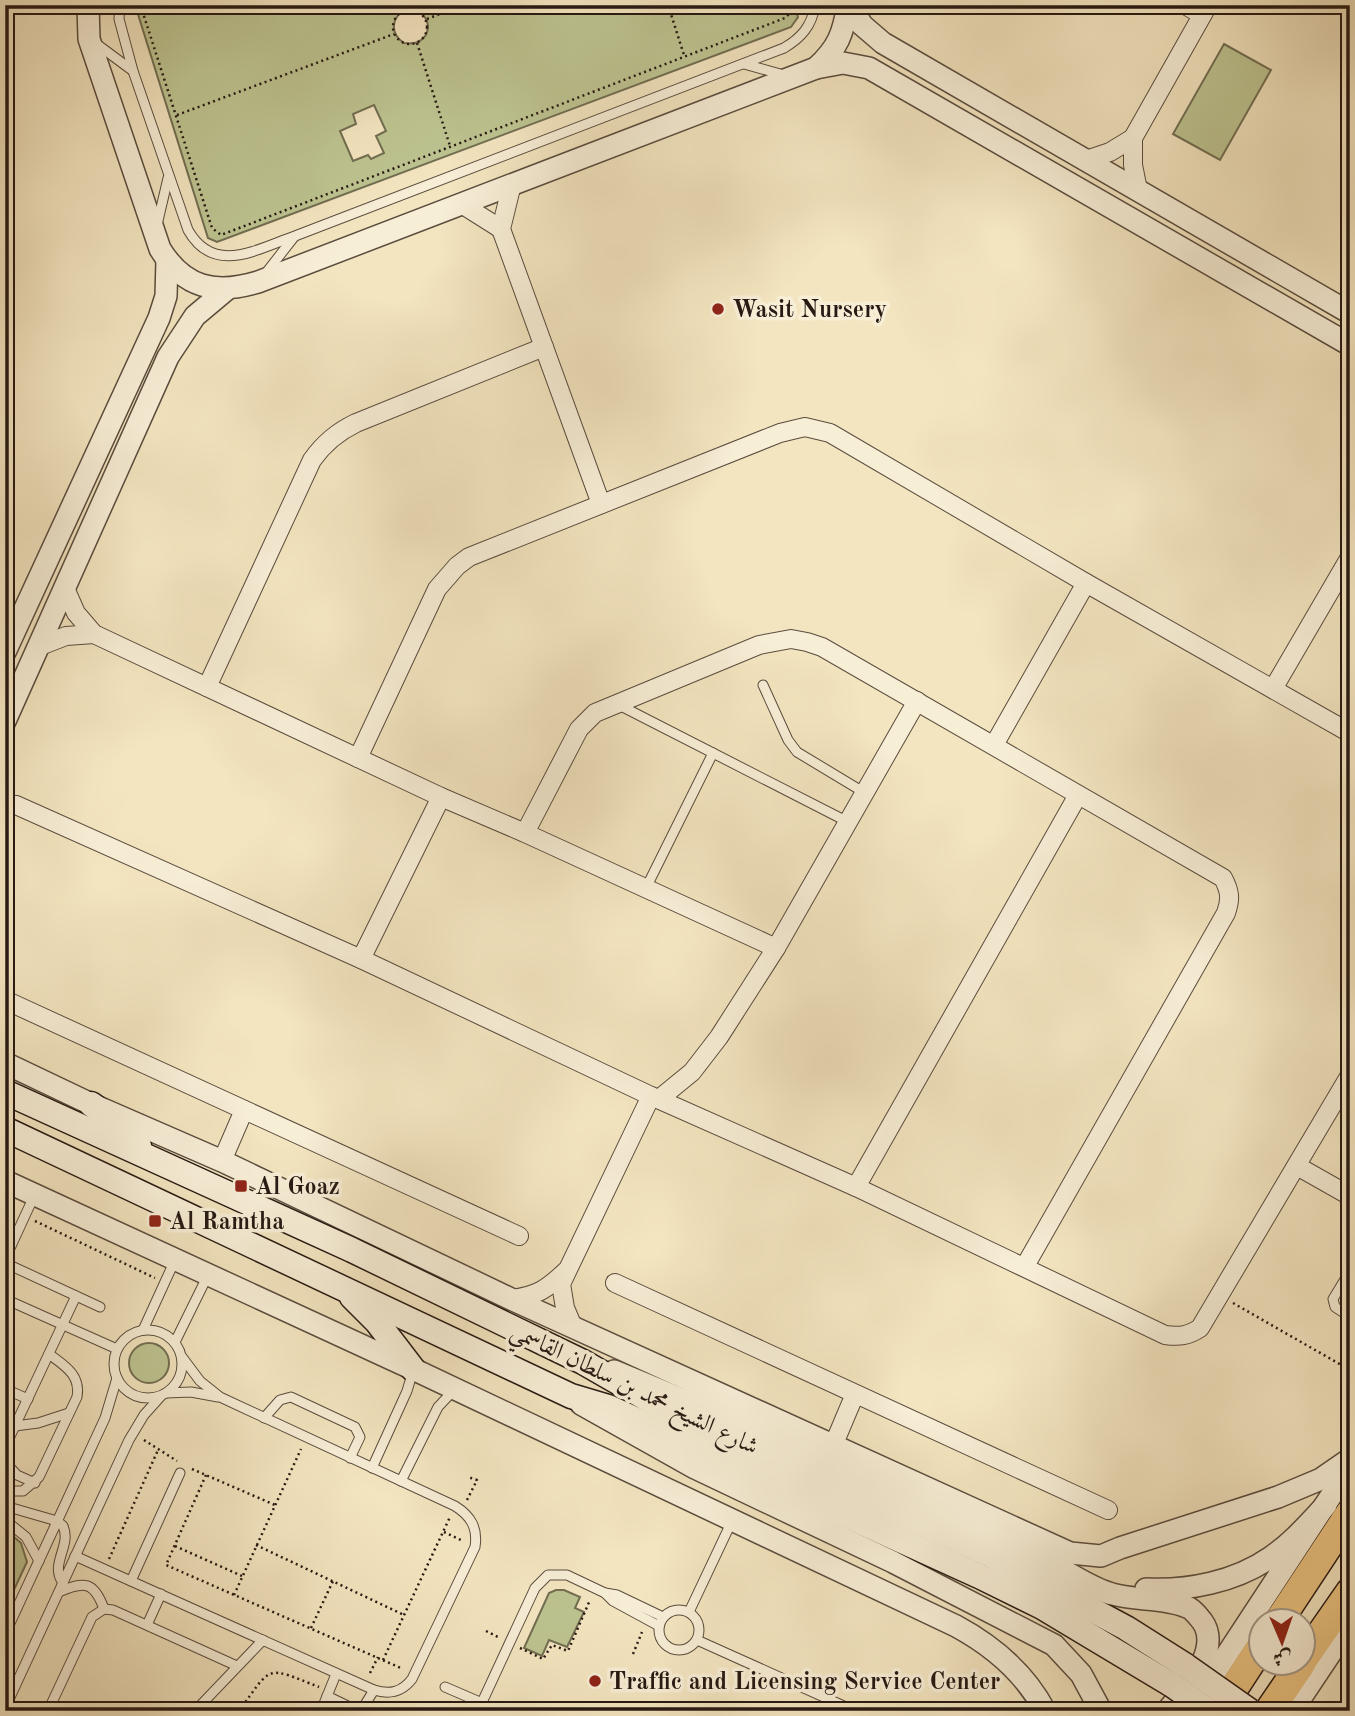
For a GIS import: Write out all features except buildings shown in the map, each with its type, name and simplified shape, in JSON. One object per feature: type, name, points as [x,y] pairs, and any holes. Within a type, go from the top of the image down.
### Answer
[{"type":"highway","points":[[1285,1608],[1338,1509]]},
{"type":"highway","points":[[1316,1642],[1350,1592]]},
{"type":"highway","points":[[1219,1711],[1246,1670]]},
{"type":"highway","points":[[1269,1711],[1291,1678]]},
{"type":"main road","name":"شارع الشيخ محمد بن سلطان القاسمي","points":[[5,1092],[365,1256],[583,1362],[658,1405],[988,1555],[1126,1628],[1179,1676],[1209,1711]]},
{"type":"main road","points":[[91,1104],[113,1120],[153,1158]]},
{"type":"main road","name":"شارع الشيخ محمد بن سلطان القاسمي","points":[[5,1129],[571,1396],[608,1407],[979,1576],[1250,1711]]},
{"type":"main road","points":[[335,1283],[377,1322],[413,1369]]},
{"type":"street","points":[[816,68],[829,56],[839,41],[849,5]]},
{"type":"street","points":[[849,5],[862,25],[883,43],[1350,313]]},
{"type":"street","points":[[1086,160],[1110,152],[1132,138],[1205,10],[1185,5]]},
{"type":"street","points":[[88,6],[89,39],[154,236],[167,260],[179,273],[209,288],[226,290],[258,282],[816,68],[843,63],[869,68],[908,89],[1350,345]]},
{"type":"street","points":[[908,89],[910,80],[919,78],[946,90],[974,94]]},
{"type":"street","points":[[1132,138],[1138,190]]},
{"type":"street","points":[[501,229],[512,184]]},
{"type":"street","points":[[463,205],[501,229],[601,503]]},
{"type":"street","points":[[5,652],[163,308],[167,260]]},
{"type":"street","points":[[5,721],[168,357],[195,316],[226,290]]},
{"type":"street","points":[[147,342],[168,357]]},
{"type":"street","points":[[207,687],[312,460],[320,448],[337,433],[356,423],[544,347]]},
{"type":"street","points":[[358,758],[430,603],[446,576],[469,557],[792,429],[818,429],[830,433],[1350,733]]},
{"type":"street","points":[[1273,689],[1350,557]]},
{"type":"street","points":[[994,745],[1086,583]]},
{"type":"street","points":[[65,588],[76,613],[94,634],[441,797],[776,948]]},
{"type":"street","points":[[40,646],[66,636],[94,634]]},
{"type":"street","points":[[525,833],[579,729],[595,713],[759,645],[791,639],[822,647],[1223,878],[1229,889],[1230,901],[1226,913],[1025,1266]]},
{"type":"street","points":[[573,1326],[562,1296],[561,1284],[655,1098],[676,1086],[706,1055],[776,948],[917,701]]},
{"type":"street","points":[[856,1187],[1078,795]]},
{"type":"street","points":[[361,959],[441,797]]},
{"type":"street","points":[[9,800],[361,959],[655,1098],[856,1187],[1165,1335],[1178,1337],[1191,1334],[1200,1328],[1350,1075]]},
{"type":"street","points":[[5,1000],[519,1236]]},
{"type":"street","points":[[5,1063],[222,1161],[511,1299],[1070,1553],[1101,1556],[1278,1497],[1321,1479],[1350,1459]]},
{"type":"street","points":[[222,1161],[244,1110]]},
{"type":"street","points":[[1297,1166],[1350,1196]]},
{"type":"street","points":[[5,1181],[413,1369],[976,1637],[995,1651],[1028,1684],[1045,1711]]},
{"type":"street","points":[[511,1299],[532,1296],[566,1271]]},
{"type":"street","points":[[615,1283],[1108,1510]]},
{"type":"street","points":[[583,1362],[622,1373],[854,1474],[1059,1568],[1094,1588],[1140,1601],[1187,1607],[1207,1628],[1206,1653],[1198,1669],[1167,1711]]},
{"type":"street","points":[[833,1446],[855,1394]]},
{"type":"street","points":[[571,1396],[594,1413],[695,1468],[957,1594],[1054,1645],[1081,1674],[1101,1711]]},
{"type":"street","points":[[833,1446],[854,1474]]},
{"type":"street","points":[[1190,1711],[1338,1509],[1350,1467]]},
{"type":"street","points":[[1059,1568],[1129,1588],[1178,1589],[1244,1572],[1270,1558],[1294,1538],[1338,1509]]},
{"type":"street","points":[[914,1606],[957,1594]]},
{"type":"street","points":[[1292,1711],[1350,1625]]},
{"type":"street","points":[[1034,1634],[1062,1669],[1084,1711]]},
{"type":"lane","points":[[120,5],[119,19],[133,71],[188,230],[193,239],[208,252],[218,256],[238,256],[295,236],[784,48],[797,40],[807,29],[815,5]]},
{"type":"lane","points":[[89,39],[133,71]]},
{"type":"lane","points":[[742,64],[792,77]]},
{"type":"lane","points":[[154,236],[169,176]]},
{"type":"lane","points":[[258,282],[295,236]]},
{"type":"lane","points":[[763,685],[788,740],[797,752],[865,793]]},
{"type":"lane","points":[[615,703],[848,822]]},
{"type":"lane","points":[[646,888],[713,752]]},
{"type":"lane","points":[[35,1194],[5,1261],[100,1307]]},
{"type":"lane","points":[[143,1330],[175,1260]]},
{"type":"lane","points":[[1350,1271],[1333,1300],[1335,1307],[1350,1317]]},
{"type":"lane","points":[[175,1342],[208,1275]]},
{"type":"lane","points":[[5,1447],[76,1296]]},
{"type":"lane","points":[[5,1299],[117,1349]]},
{"type":"lane","points":[[75,1556],[369,1688],[395,1692],[408,1685],[475,1548],[476,1531],[469,1516],[455,1506],[220,1397],[200,1381],[182,1357],[175,1342],[161,1332],[143,1330],[128,1336],[117,1349],[114,1364],[117,1378],[135,1395],[144,1398],[191,1392],[220,1397]]},
{"type":"lane","points":[[5,1492],[23,1491],[35,1483],[78,1393],[76,1378],[49,1354]]},
{"type":"lane","points":[[5,1708],[134,1431],[163,1395],[173,1388],[181,1374],[182,1357]]},
{"type":"lane","points":[[372,1468],[407,1391],[413,1369]]},
{"type":"lane","points":[[5,1634],[105,1418],[117,1378]]},
{"type":"lane","points":[[5,1389],[28,1399]]},
{"type":"lane","points":[[401,1482],[438,1407],[455,1390]]},
{"type":"lane","points":[[264,1418],[279,1400],[295,1398],[355,1427],[360,1437],[351,1458]]},
{"type":"lane","points":[[16,1426],[38,1423],[69,1413]]},
{"type":"lane","points":[[5,1462],[16,1475],[35,1483]]},
{"type":"lane","points":[[131,1581],[180,1474]]},
{"type":"lane","points":[[5,1506],[58,1521],[63,1526],[66,1534],[57,1569],[61,1588]]},
{"type":"lane","points":[[5,1520],[30,1542],[39,1561]]},
{"type":"lane","points":[[689,1612],[732,1521]]},
{"type":"lane","points":[[445,1687],[480,1707],[535,1588],[543,1578],[561,1573],[605,1593],[613,1601],[647,1619],[661,1621],[678,1610],[689,1612],[694,1616],[699,1628],[697,1640],[687,1648],[675,1650],[663,1644],[658,1632],[661,1621]]},
{"type":"lane","points":[[61,1588],[78,1584],[87,1586],[97,1594],[104,1609]]},
{"type":"lane","points":[[605,1593],[617,1594],[661,1621]]},
{"type":"lane","points":[[147,1625],[160,1594]]},
{"type":"lane","points":[[48,1711],[92,1617],[104,1609],[113,1610],[237,1666]]},
{"type":"lane","points":[[195,1711],[263,1640]]},
{"type":"lane","points":[[697,1640],[855,1711]]},
{"type":"lane","points":[[321,1711],[336,1674]]},
{"type":"lane","points":[[328,1694],[359,1711],[369,1688]]},
{"type":"path","points":[[143,5],[143,13],[212,228],[221,235],[785,18],[790,5]]},
{"type":"path","points":[[426,19],[463,5]]},
{"type":"path","points":[[668,5],[684,55]]},
{"type":"path","points":[[408,7],[426,19],[428,29],[425,37],[417,43],[404,43],[394,34],[395,18],[408,7]]},
{"type":"path","points":[[177,116],[394,34]]},
{"type":"path","points":[[417,43],[450,146]]},
{"type":"path","points":[[24,1216],[164,1283]]},
{"type":"path","points":[[1221,1296],[1350,1370]]},
{"type":"path","points":[[134,1431],[158,1450],[206,1475],[275,1505]]},
{"type":"path","points":[[234,1595],[301,1449]]},
{"type":"path","points":[[105,1569],[158,1450]]},
{"type":"path","points":[[206,1475],[166,1565],[414,1674]]},
{"type":"path","points":[[383,1660],[455,1506],[460,1497],[468,1501],[477,1480],[468,1476]]},
{"type":"path","points":[[443,1531],[475,1548]]},
{"type":"path","points":[[256,1545],[404,1615]]},
{"type":"path","points":[[175,1546],[242,1576]]},
{"type":"path","points":[[311,1628],[333,1581]]},
{"type":"path","points":[[486,1631],[543,1659],[552,1645],[568,1651],[595,1588]]},
{"type":"path","points":[[632,1654],[647,1619]]},
{"type":"path","points":[[369,1688],[378,1657]]},
{"type":"path","points":[[239,1711],[262,1679],[273,1672],[280,1672],[328,1694]]},
{"type":"green space","points":[[140,5],[794,5],[798,17],[791,27],[217,242],[208,238],[137,11]],"holes":[[[408,9],[417,11],[427,22],[426,35],[414,43],[404,43],[394,29],[398,15]],[[374,105],[386,131],[376,136],[384,153],[371,159],[368,155],[353,161],[340,131],[356,124],[353,114]]]},
{"type":"green space","points":[[1224,44],[1271,70],[1220,160],[1173,134]]},
{"type":"green space","points":[[149,1343],[157,1344],[163,1349],[168,1355],[168,1371],[163,1377],[157,1382],[149,1383],[141,1382],[135,1377],[130,1371],[129,1363],[130,1355],[135,1349],[141,1344]]},
{"type":"green space","points":[[5,1529],[21,1543],[27,1562],[5,1609]]},
{"type":"green space","points":[[564,1590],[580,1597],[575,1608],[584,1612],[567,1647],[549,1640],[542,1656],[524,1648],[549,1593]]},
{"type":"place","name":"Wasit Nursery","points":[[718,309]]},
{"type":"place","name":"Al Goaz","points":[[241,1186]]},
{"type":"place","name":"Al Ramtha","points":[[155,1221]]},
{"type":"place","name":"Traffic and Licensing Service Center","points":[[595,1681]]}]
